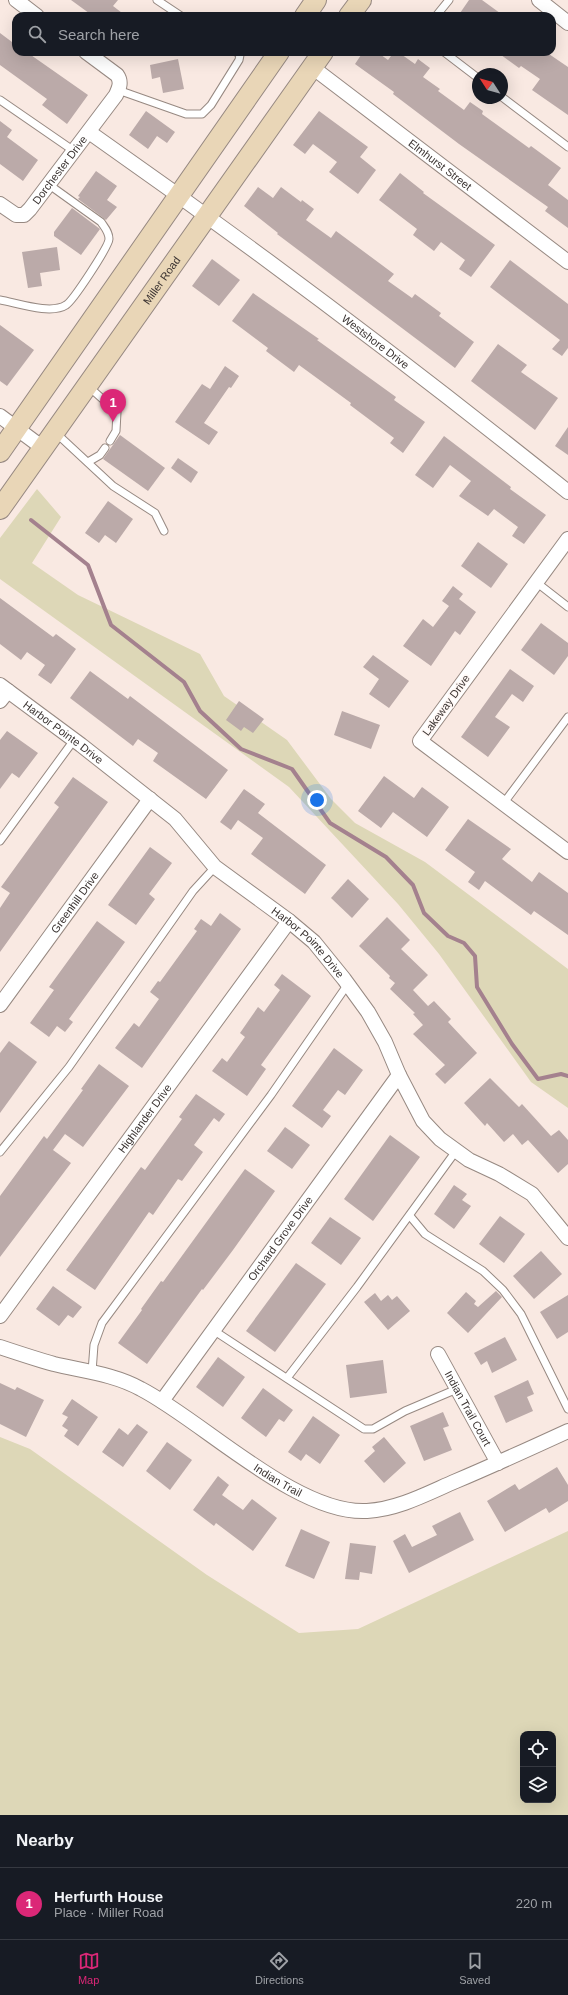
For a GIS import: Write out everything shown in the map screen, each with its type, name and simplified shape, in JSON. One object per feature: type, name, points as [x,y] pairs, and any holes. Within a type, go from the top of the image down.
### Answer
[{"type":"main road","points":[[308,12],[316,0]]},
{"type":"main road","points":[[352,12],[361,0]]},
{"type":"main road","points":[[0,452],[276,56]]},
{"type":"main road","name":"Miller Road","points":[[0,509],[318,60]]},
{"type":"main road","points":[[99,312],[127,329]]},
{"type":"main road","points":[[22,421],[49,440]]},
{"type":"street","points":[[16,0],[32,12]]},
{"type":"street","points":[[539,0],[554,12]]},
{"type":"street","points":[[556,13],[568,23]]},
{"type":"street","points":[[89,132],[118,90],[120,79],[117,75],[91,56]]},
{"type":"street","name":"Elmhurst Street","points":[[318,60],[568,262]]},
{"type":"street","name":"Dorchester Drive","points":[[0,204],[16,214],[24,215],[30,210],[48,184],[89,132],[179,195]]},
{"type":"street","name":"Westshore Drive","points":[[179,195],[380,344],[568,492]]},
{"type":"street","points":[[0,416],[22,421]]},
{"type":"street","name":"Lakeway Drive","points":[[568,539],[420,741],[568,852]]},
{"type":"street","name":"Harbor Pointe Drive","points":[[2,693],[74,740],[150,799],[175,819],[215,867],[289,921],[314,942],[348,984],[368,1012],[385,1042],[399,1075],[423,1121],[440,1139],[469,1160],[499,1174],[532,1194],[568,1238]]},
{"type":"street","name":"Greenhill Drive","points":[[0,1005],[150,799]]},
{"type":"street","name":"Highlander Drive","points":[[0,1316],[289,921]]},
{"type":"street","name":"Orchard Grove Drive","points":[[162,1401],[399,1075]]},
{"type":"street","name":"Indian Trail","points":[[0,1346],[52,1364],[116,1378],[140,1388],[162,1401],[273,1477],[320,1502],[343,1508],[367,1511],[394,1506],[498,1463],[568,1431]]},
{"type":"street","name":"Indian Trail Court","points":[[438,1354],[498,1463]]},
{"type":"lane","points":[[157,0],[175,12]]},
{"type":"lane","points":[[439,12],[449,0]]},
{"type":"lane","points":[[118,90],[186,114],[202,114],[211,105],[239,60],[240,56]]},
{"type":"lane","points":[[449,56],[472,73]]},
{"type":"lane","points":[[0,100],[74,151]]},
{"type":"lane","points":[[508,101],[568,146]]},
{"type":"lane","points":[[0,300],[46,309],[66,305],[83,285],[109,240],[107,231],[101,222],[48,184]]},
{"type":"lane","points":[[87,386],[117,412],[116,431],[110,441]]},
{"type":"lane","points":[[49,440],[88,462],[113,486],[155,513],[164,531]]},
{"type":"lane","points":[[88,462],[100,455],[105,448]]},
{"type":"lane","points":[[536,582],[568,607]]},
{"type":"lane","points":[[503,804],[568,717]]},
{"type":"lane","points":[[0,841],[74,740]]},
{"type":"lane","points":[[0,1152],[69,1067],[193,891],[215,867]]},
{"type":"lane","points":[[92,1372],[94,1345],[102,1323],[271,1095],[348,984]]},
{"type":"lane","points":[[287,1378],[410,1216],[456,1151]]},
{"type":"lane","points":[[410,1216],[425,1234],[484,1271],[503,1290],[521,1314],[568,1409]]},
{"type":"lane","points":[[213,1330],[364,1429],[374,1429],[405,1411],[457,1389]]},
{"type":"shaded area","points":[[37,489],[61,517],[32,563],[78,595],[200,654],[224,696],[287,740],[331,799],[355,823],[425,862],[568,969],[568,1108],[531,1082],[439,954],[398,904],[289,787],[0,579],[0,538]]},
{"type":"shaded area","points":[[0,1437],[30,1449],[207,1575],[299,1633],[358,1629],[568,1531],[568,1815],[0,1815]]},
{"type":"building","points":[[71,0],[118,0],[113,6],[121,12],[88,12]]},
{"type":"building","points":[[469,0],[482,0],[498,12],[461,12]]},
{"type":"building","points":[[0,33],[12,42],[12,56],[32,56],[88,95],[67,124],[42,105],[47,99],[0,65]]},
{"type":"building","points":[[360,56],[382,56],[388,60],[391,56],[404,56],[415,64],[418,59],[430,68],[423,77],[440,89],[438,91],[464,110],[470,102],[483,111],[482,114],[529,148],[531,146],[561,168],[548,185],[568,200],[568,228],[545,211],[548,207],[459,144],[393,94],[394,92],[355,64]]},
{"type":"building","points":[[502,56],[552,56],[568,67],[568,115],[532,90],[540,79],[521,66],[519,68]]},
{"type":"building","points":[[178,59],[184,89],[163,93],[160,77],[152,79],[150,65]]},
{"type":"building","points":[[146,111],[175,132],[167,143],[157,136],[148,149],[129,135]]},
{"type":"building","points":[[319,111],[368,147],[360,157],[376,170],[358,194],[329,172],[337,162],[313,144],[305,154],[293,145]]},
{"type":"building","points":[[0,121],[12,130],[7,137],[38,160],[23,181],[0,164]]},
{"type":"building","points":[[96,171],[117,186],[107,200],[117,207],[106,220],[78,199],[80,197],[78,196]]},
{"type":"building","points":[[400,173],[424,192],[423,193],[495,245],[471,277],[459,269],[465,260],[441,242],[434,251],[413,235],[417,229],[379,200]]},
{"type":"building","points":[[258,187],[273,198],[281,187],[301,202],[302,200],[314,209],[306,220],[331,238],[336,231],[394,274],[388,281],[412,298],[415,294],[441,313],[439,316],[474,342],[455,368],[277,234],[278,233],[244,206]]},
{"type":"building","points":[[72,208],[100,229],[81,255],[54,236],[54,232]]},
{"type":"building","points":[[57,247],[60,270],[40,273],[42,286],[28,288],[22,252]]},
{"type":"building","points":[[212,259],[240,280],[219,306],[192,286]]},
{"type":"building","points":[[510,260],[568,304],[568,348],[562,356],[552,349],[560,340],[490,287]]},
{"type":"building","points":[[253,293],[319,339],[317,340],[396,397],[394,400],[425,422],[403,453],[390,443],[394,438],[350,405],[351,403],[299,365],[294,372],[266,351],[268,348],[232,321]]},
{"type":"building","points":[[0,325],[34,350],[7,386],[0,381]]},
{"type":"building","points":[[498,344],[527,365],[521,372],[558,398],[535,430],[471,381]]},
{"type":"building","points":[[225,366],[239,376],[231,388],[229,387],[204,423],[218,432],[209,445],[175,422],[202,384],[210,389]]},
{"type":"building","points":[[568,427],[568,455],[555,446]]},
{"type":"building","points":[[120,435],[165,468],[148,491],[103,459]]},
{"type":"building","points":[[444,436],[511,487],[510,489],[546,515],[524,544],[512,536],[518,527],[494,509],[488,516],[459,496],[471,481],[450,465],[433,488],[415,475]]},
{"type":"building","points":[[178,458],[198,472],[191,483],[171,468]]},
{"type":"building","points":[[108,501],[133,519],[116,543],[105,535],[99,543],[85,533]]},
{"type":"building","points":[[478,542],[508,564],[491,588],[461,566]]},
{"type":"building","points":[[453,586],[463,594],[459,599],[476,612],[460,635],[455,631],[431,666],[403,646],[423,619],[433,627],[449,606],[442,601]]},
{"type":"building","points":[[0,598],[53,637],[56,634],[76,649],[51,684],[38,675],[45,665],[27,652],[21,660],[0,644]]},
{"type":"building","points":[[541,623],[568,643],[568,656],[554,675],[521,650]]},
{"type":"building","points":[[373,655],[409,681],[389,708],[369,694],[379,679],[363,667]]},
{"type":"building","points":[[510,669],[534,686],[523,702],[512,694],[495,717],[510,727],[488,757],[461,737]]},
{"type":"building","points":[[90,671],[128,699],[130,696],[228,770],[206,799],[153,761],[158,753],[138,739],[133,746],[70,698]]},
{"type":"building","points":[[239,701],[264,719],[253,733],[244,727],[241,731],[226,720]]},
{"type":"building","points":[[342,711],[380,725],[371,749],[334,735]]},
{"type":"building","points":[[7,731],[38,753],[19,778],[12,773],[0,789],[0,740]]},
{"type":"building","points":[[384,776],[414,798],[422,787],[449,807],[427,837],[393,812],[381,828],[358,811]]},
{"type":"building","points":[[73,777],[108,802],[0,952],[0,908],[10,893],[1,887],[59,807],[54,803]]},
{"type":"building","points":[[244,789],[265,804],[258,813],[326,865],[305,894],[251,854],[263,838],[238,820],[231,830],[220,822]]},
{"type":"building","points":[[468,819],[511,849],[502,859],[532,882],[539,872],[568,893],[568,935],[534,911],[531,915],[485,881],[479,890],[468,882],[475,872],[445,850]]},
{"type":"building","points":[[150,847],[172,863],[149,894],[155,899],[136,925],[108,905]]},
{"type":"building","points":[[348,879],[369,899],[352,918],[331,898]]},
{"type":"building","points":[[220,913],[241,929],[142,1068],[115,1048],[134,1023],[139,1027],[159,999],[150,992],[158,981],[160,982],[197,931],[194,929],[201,919],[211,926]]},
{"type":"building","points":[[387,917],[410,940],[401,949],[428,975],[413,990],[428,1006],[434,1001],[451,1019],[448,1022],[477,1053],[445,1084],[435,1074],[445,1065],[413,1034],[423,1025],[413,1014],[415,1013],[390,989],[395,983],[389,978],[390,976],[359,946]]},
{"type":"building","points":[[97,921],[125,942],[69,1019],[73,1022],[65,1032],[57,1026],[49,1037],[30,1023],[54,990],[49,987]]},
{"type":"building","points":[[282,974],[311,996],[261,1065],[266,1069],[247,1096],[212,1071],[222,1058],[227,1062],[245,1037],[240,1033],[258,1007],[264,1012],[280,990],[274,985]]},
{"type":"building","points":[[9,1041],[37,1062],[0,1113],[0,1053]]},
{"type":"building","points":[[334,1048],[363,1070],[345,1095],[338,1090],[323,1110],[331,1116],[322,1128],[292,1106]]},
{"type":"building","points":[[99,1064],[129,1086],[83,1147],[65,1134],[53,1150],[71,1163],[0,1257],[0,1196],[44,1136],[47,1139],[83,1090],[81,1089]]},
{"type":"building","points":[[490,1078],[519,1107],[522,1104],[551,1136],[559,1130],[568,1140],[568,1164],[558,1173],[528,1140],[522,1145],[513,1134],[504,1142],[487,1123],[485,1126],[464,1103]]},
{"type":"building","points":[[196,1094],[225,1114],[219,1122],[214,1118],[194,1145],[203,1152],[182,1181],[178,1179],[153,1215],[149,1212],[95,1290],[66,1270],[141,1167],[145,1170],[182,1119],[179,1117]]},
{"type":"building","points":[[285,1127],[310,1145],[292,1169],[267,1151]]},
{"type":"building","points":[[390,1135],[420,1157],[373,1221],[344,1199]]},
{"type":"building","points":[[245,1169],[275,1191],[233,1250],[203,1290],[202,1289],[147,1364],[118,1343],[161,1281],[163,1282]]},
{"type":"building","points":[[454,1185],[467,1194],[462,1200],[471,1206],[454,1229],[434,1214]]},
{"type":"building","points":[[500,1216],[525,1234],[504,1263],[479,1244]]},
{"type":"building","points":[[330,1217],[361,1238],[341,1265],[311,1243]]},
{"type":"building","points":[[541,1251],[562,1274],[534,1299],[513,1276]]},
{"type":"building","points":[[296,1263],[326,1284],[275,1352],[246,1331]]},
{"type":"building","points":[[53,1286],[82,1307],[73,1318],[68,1315],[59,1326],[36,1309]]},
{"type":"building","points":[[496,1291],[502,1297],[468,1333],[447,1313],[466,1292],[476,1301],[474,1304],[478,1307]]},
{"type":"building","points":[[375,1293],[381,1301],[388,1295],[392,1300],[397,1296],[410,1311],[388,1330],[364,1302]]},
{"type":"building","points":[[568,1295],[568,1332],[557,1339],[540,1312]]},
{"type":"building","points":[[505,1337],[517,1360],[492,1373],[487,1361],[481,1365],[474,1353]]},
{"type":"building","points":[[218,1357],[245,1377],[223,1407],[196,1387]]},
{"type":"building","points":[[383,1360],[387,1393],[350,1398],[346,1365]]},
{"type":"building","points":[[528,1380],[534,1394],[527,1397],[533,1411],[506,1423],[494,1396]]},
{"type":"building","points":[[0,1383],[15,1390],[17,1387],[44,1400],[26,1437],[0,1424]]},
{"type":"building","points":[[263,1388],[293,1410],[284,1422],[279,1419],[266,1437],[241,1418]]},
{"type":"building","points":[[72,1399],[98,1417],[78,1446],[64,1436],[68,1430],[62,1426],[68,1417],[62,1414]]},
{"type":"building","points":[[443,1412],[449,1426],[443,1428],[452,1450],[424,1461],[410,1426]]},
{"type":"building","points":[[313,1416],[340,1435],[320,1464],[306,1454],[301,1461],[288,1452]]},
{"type":"building","points":[[137,1424],[148,1432],[123,1467],[102,1452],[119,1428],[128,1435]]},
{"type":"building","points":[[384,1437],[406,1463],[384,1483],[364,1461],[375,1451],[372,1447]]},
{"type":"building","points":[[167,1442],[192,1460],[170,1490],[146,1471]]},
{"type":"building","points":[[557,1467],[568,1485],[568,1501],[549,1513],[546,1508],[505,1532],[487,1501],[515,1484],[519,1490]]},
{"type":"building","points":[[218,1476],[229,1485],[222,1495],[243,1510],[252,1499],[277,1518],[253,1551],[216,1523],[214,1526],[193,1510]]},
{"type":"building","points":[[460,1512],[474,1540],[409,1573],[393,1541],[405,1534],[412,1547],[437,1535],[432,1526]]},
{"type":"building","points":[[301,1529],[330,1542],[314,1579],[285,1566]]},
{"type":"building","points":[[350,1543],[376,1546],[372,1574],[360,1572],[359,1580],[345,1579]]},
{"type":"waterway","points":[[31,520],[88,565],[111,625],[184,682],[200,711],[241,749],[292,769],[330,823],[386,857],[413,885],[424,913],[448,936],[464,943],[475,956],[477,987],[512,1044],[538,1079],[561,1074],[568,1076]]},
{"type":"place","name":"Herfurth House","points":[[113,422]]}]
